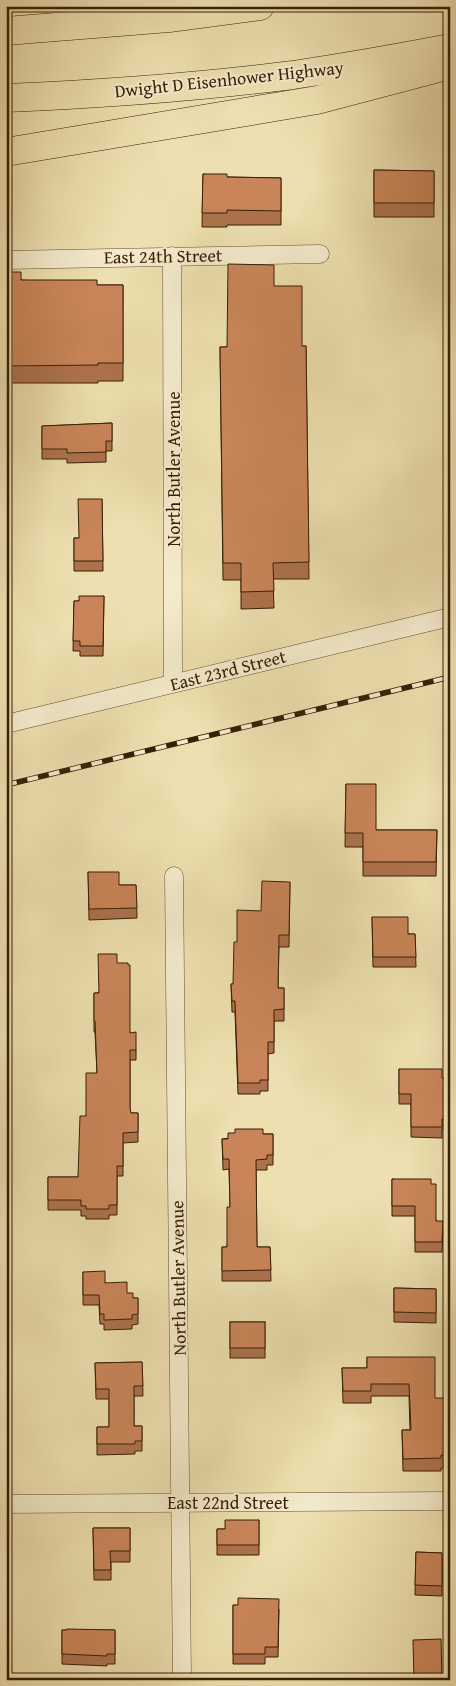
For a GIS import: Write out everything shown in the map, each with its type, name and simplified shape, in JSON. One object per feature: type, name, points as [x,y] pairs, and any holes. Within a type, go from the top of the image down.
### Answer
[{"type":"highway","points":[[6,31],[168,18],[260,6]]},
{"type":"highway","name":"Dwight D Eisenhower Highway","points":[[6,98],[149,90],[293,75],[450,48]]},
{"type":"highway","points":[[6,152],[317,100],[450,65]]},
{"type":"street","name":"East 24th Street","points":[[6,260],[320,254]]},
{"type":"street","name":"North Butler Avenue","points":[[172,256],[173,683]]},
{"type":"street","name":"East 23rd Street","points":[[6,724],[450,616]]},
{"type":"street","name":"North Butler Avenue","points":[[174,876],[182,1680]]},
{"type":"street","name":"East 22nd Street","points":[[6,1504],[450,1501]]},
{"type":"building","points":[[374,170],[434,171],[434,203],[374,203]]},
{"type":"building","points":[[203,174],[227,174],[227,177],[281,178],[281,211],[227,210],[227,213],[202,213]]},
{"type":"building","points":[[228,264],[274,265],[274,286],[302,286],[302,346],[306,346],[309,562],[273,563],[274,591],[241,592],[241,563],[223,563],[220,347],[227,347]]},
{"type":"building","points":[[6,272],[21,272],[21,280],[97,280],[97,285],[123,285],[123,363],[6,366]]},
{"type":"building","points":[[112,423],[112,441],[106,441],[106,452],[67,453],[67,449],[42,449],[42,426]]},
{"type":"building","points":[[78,499],[102,499],[103,561],[74,561],[74,538],[79,538]]},
{"type":"building","points":[[79,596],[104,596],[103,646],[80,646],[80,641],[73,641],[74,601],[79,601]]},
{"type":"building","points":[[346,784],[376,784],[376,830],[437,830],[436,862],[363,862],[363,833],[345,833]]},
{"type":"building","points":[[88,872],[119,872],[119,885],[136,885],[137,908],[89,909]]},
{"type":"building","points":[[262,881],[290,882],[289,935],[279,935],[278,988],[284,988],[284,1009],[274,1010],[274,1042],[268,1042],[268,1080],[260,1080],[260,1083],[238,1083],[235,1001],[232,1001],[231,984],[233,984],[234,942],[237,942],[237,910],[261,911]]},
{"type":"building","points":[[372,917],[408,917],[408,934],[415,934],[416,957],[373,957]]},
{"type":"building","points":[[98,954],[117,954],[117,963],[128,963],[130,965],[130,1033],[136,1032],[136,1050],[130,1050],[130,1109],[131,1113],[138,1113],[138,1132],[123,1133],[123,1166],[117,1166],[117,1205],[109,1205],[109,1209],[86,1209],[86,1206],[81,1206],[81,1200],[48,1200],[48,1177],[78,1177],[80,1116],[86,1116],[86,1073],[97,1073],[94,993],[99,993]]},
{"type":"building","points":[[399,1069],[442,1069],[442,1078],[449,1078],[450,1119],[442,1119],[442,1127],[411,1127],[411,1094],[399,1094]]},
{"type":"building","points":[[235,1129],[263,1129],[263,1134],[273,1134],[273,1155],[267,1155],[267,1159],[256,1160],[257,1247],[270,1247],[271,1270],[222,1271],[222,1247],[227,1247],[227,1207],[230,1207],[229,1159],[223,1159],[222,1139],[228,1139],[228,1133],[235,1133]]},
{"type":"building","points":[[392,1179],[431,1179],[431,1184],[436,1184],[436,1221],[443,1221],[442,1242],[415,1242],[415,1206],[392,1206]]},
{"type":"building","points":[[105,1271],[105,1283],[127,1282],[127,1293],[133,1293],[133,1298],[138,1298],[138,1314],[132,1315],[132,1319],[104,1320],[104,1314],[100,1314],[99,1295],[83,1295],[83,1272]]},
{"type":"building","points":[[394,1288],[436,1289],[436,1313],[394,1312]]},
{"type":"building","points":[[230,1322],[265,1322],[265,1348],[230,1348]]},
{"type":"building","points":[[367,1357],[435,1357],[435,1398],[445,1398],[448,1455],[441,1455],[441,1458],[403,1459],[402,1430],[411,1430],[409,1384],[371,1384],[371,1391],[343,1391],[342,1368],[367,1368]]},
{"type":"building","points":[[142,1362],[143,1386],[134,1386],[134,1426],[142,1426],[142,1441],[135,1441],[135,1444],[97,1444],[97,1427],[109,1427],[109,1389],[96,1389],[95,1363]]},
{"type":"building","points":[[225,1520],[259,1520],[259,1545],[217,1545],[217,1529],[225,1529]]},
{"type":"building","points":[[93,1528],[130,1528],[130,1551],[110,1551],[111,1570],[94,1570]]},
{"type":"building","points":[[416,1552],[442,1553],[442,1586],[415,1585]]},
{"type":"building","points":[[238,1598],[279,1599],[278,1647],[265,1647],[265,1654],[233,1654],[233,1605],[238,1605]]},
{"type":"building","points":[[62,1630],[115,1630],[115,1654],[107,1654],[107,1656],[62,1654]]},
{"type":"building","points":[[441,1639],[442,1680],[414,1680],[413,1640]]},
{"type":"railway","points":[[6,785],[450,677]]}]
